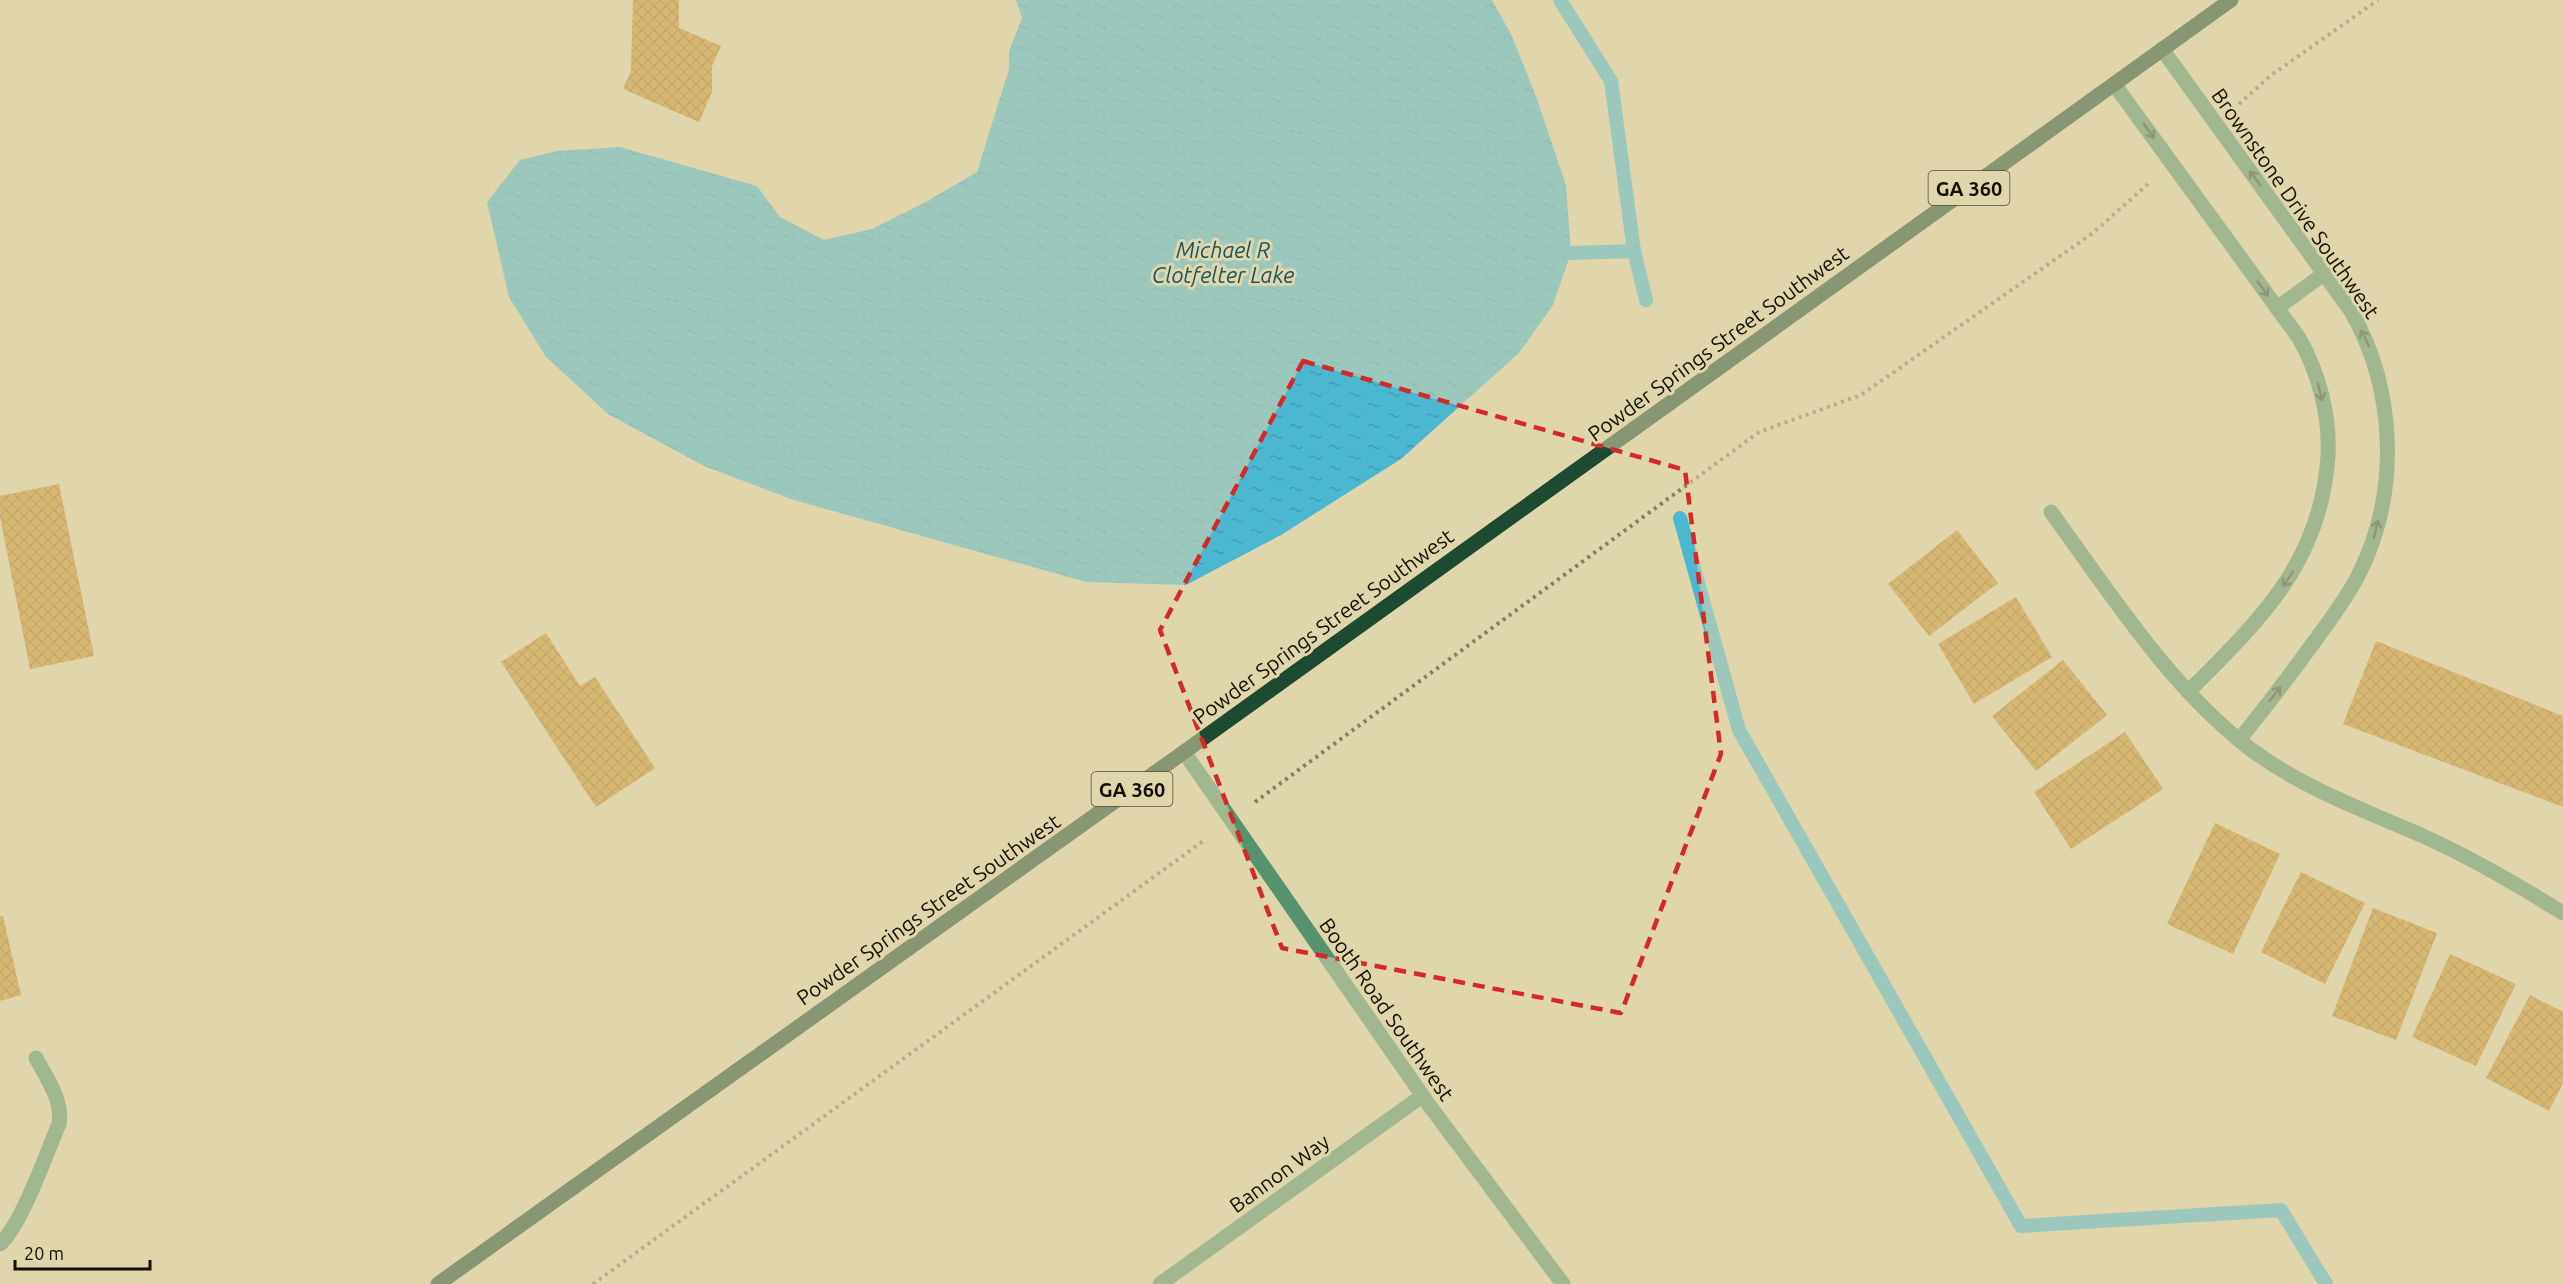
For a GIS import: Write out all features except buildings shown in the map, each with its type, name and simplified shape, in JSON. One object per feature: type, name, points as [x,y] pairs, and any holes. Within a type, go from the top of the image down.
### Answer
[{"type":"main road","name":"Powder Springs Street Southwest","points":[[438,1284],[1184,752],[2231,0]]},
{"type":"street","name":"Brownstone Drive Southwest","points":[[2162,49],[2325,273],[2356,320],[2375,362],[2386,420],[2385,490],[2373,542],[2359,574],[2321,633],[2239,740]]},
{"type":"street","points":[[2114,84],[2307,351],[2317,378],[2328,429],[2327,466],[2322,502],[2310,540],[2282,588],[2264,612],[2188,692]]},
{"type":"street","points":[[2277,308],[2325,273]]},
{"type":"street","points":[[2051,512],[2149,646],[2188,692],[2251,750],[2330,798],[2425,837],[2563,912]]},
{"type":"street","name":"Booth Road Southwest","points":[[1184,752],[1422,1096],[1563,1284]]},
{"type":"street","points":[[0,1244],[7,1238],[21,1211],[59,1124],[61,1111],[58,1100],[36,1058]]},
{"type":"street","name":"Bannon Way","points":[[1160,1284],[1422,1096]]},
{"type":"path","points":[[2216,124],[2270,76],[2378,0]]},
{"type":"path","points":[[593,1284],[1151,881],[1759,432],[1862,395],[2093,233],[2172,164]]},
{"type":"highlighted area","points":[[1303,361],[1685,470],[1721,754],[1621,1013],[1282,948],[1160,630]]},
{"type":"water","name":"Michael R Clotfelter Lake","points":[[1016,0],[1492,0],[1512,36],[1537,99],[1566,185],[1571,253],[1553,305],[1519,353],[1401,459],[1281,535],[1186,585],[1086,582],[794,500],[704,466],[608,414],[546,357],[509,297],[487,202],[520,160],[557,151],[620,147],[757,186],[780,217],[824,240],[872,229],[922,204],[977,172],[1009,69],[1009,51],[1022,18]]},
{"type":"waterway","points":[[1560,0],[1611,81],[1634,251]]},
{"type":"waterway","points":[[1571,253],[1634,251],[1646,300]]},
{"type":"waterway","points":[[1680,518],[1739,730],[2021,1226],[2281,1210],[2326,1284]]}]
